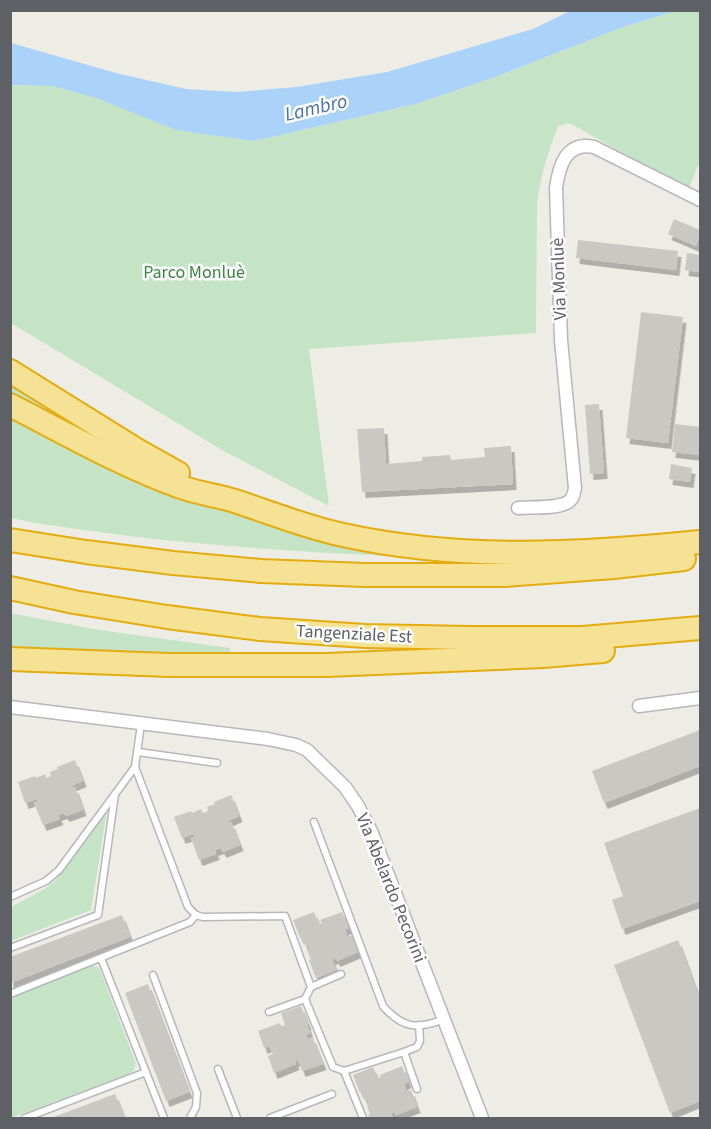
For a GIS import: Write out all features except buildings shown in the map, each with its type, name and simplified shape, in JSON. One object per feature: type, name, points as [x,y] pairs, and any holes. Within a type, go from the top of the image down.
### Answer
[{"type":"highway","points":[[10,371],[137,450],[233,501]]},
{"type":"highway","points":[[10,405],[129,466],[179,487],[233,501],[327,531],[385,543],[488,553],[550,553],[700,542]]},
{"type":"highway","points":[[10,540],[174,563],[261,571],[365,575],[505,575],[614,567],[700,557]]},
{"type":"highway","name":"Tangenziale Est","points":[[10,588],[74,602],[167,617],[260,628],[365,636],[583,638],[700,628]]},
{"type":"highway","points":[[10,659],[170,665],[327,666],[543,656],[700,643]]},
{"type":"street","name":"Via Monluè","points":[[518,508],[558,506],[570,501],[574,495],[561,340],[556,188],[558,173],[564,160],[578,147],[586,145],[594,147],[700,200]]},
{"type":"street","points":[[639,706],[700,698]]},
{"type":"street","name":"Via Abelardo Pecorini","points":[[10,707],[287,742],[307,750],[345,787],[371,831],[482,1119]]},
{"type":"lane","points":[[10,897],[46,880],[59,870],[135,767],[141,723]]},
{"type":"lane","points":[[138,752],[217,763]]},
{"type":"lane","points":[[135,767],[188,907],[203,918],[285,916],[311,987]]},
{"type":"lane","points":[[10,948],[98,915],[115,793]]},
{"type":"lane","points":[[314,822],[382,1006],[401,1022],[412,1025],[429,1025],[444,1019]]},
{"type":"lane","points":[[10,994],[190,922],[196,915]]},
{"type":"lane","points":[[101,958],[164,1119]]},
{"type":"lane","points":[[269,1012],[305,999],[311,987],[341,974]]},
{"type":"lane","points":[[153,975],[197,1093],[196,1107],[190,1119]]},
{"type":"lane","points":[[305,999],[333,1067],[344,1071],[417,1047],[420,1041],[420,1025]]},
{"type":"lane","points":[[404,1052],[417,1089]]},
{"type":"lane","points":[[218,1069],[237,1119]]},
{"type":"lane","points":[[344,1071],[363,1119]]},
{"type":"lane","points":[[25,1119],[146,1072]]},
{"type":"lane","points":[[270,1119],[332,1094]]},
{"type":"green space","name":"Parco Monluè","points":[[676,11],[700,11],[700,161],[689,188],[573,125],[568,123],[558,126],[545,165],[537,205],[536,333],[309,349],[329,506],[222,450],[11,323],[10,85],[53,86],[254,141],[416,104],[498,76],[623,27]]},
{"type":"green space","points":[[10,378],[98,436],[11,394]]},
{"type":"green space","points":[[10,411],[215,506],[287,529],[390,551],[388,556],[203,544],[92,531],[11,518]]},
{"type":"green space","points":[[10,613],[99,630],[230,648],[229,655],[11,646]]},
{"type":"green space","points":[[107,810],[91,910],[11,941],[11,907],[55,881]]},
{"type":"green space","points":[[91,966],[98,967],[100,970],[135,1061],[134,1069],[131,1073],[11,1118],[11,997]]},
{"type":"water","name":"Lambro","points":[[570,11],[676,11],[623,27],[498,76],[416,104],[254,141],[176,130],[96,98],[53,86],[11,85],[11,43],[116,73],[186,89],[237,92],[296,87],[387,72],[533,29]]}]
